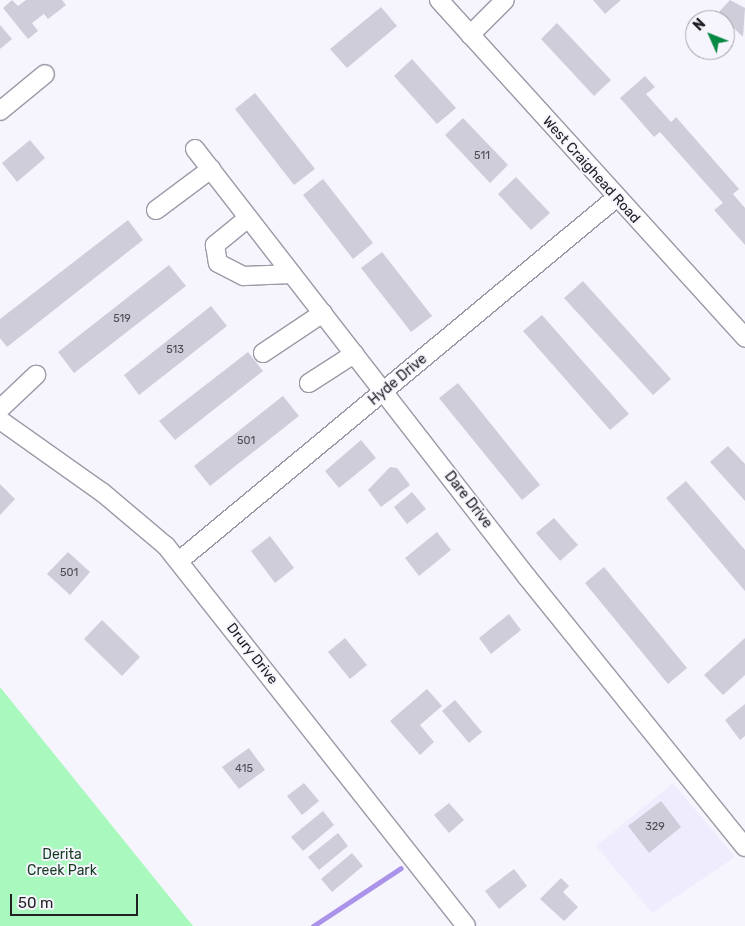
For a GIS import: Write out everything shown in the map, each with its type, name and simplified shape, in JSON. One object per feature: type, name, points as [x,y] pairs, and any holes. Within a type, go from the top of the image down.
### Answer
[{"type":"street","name":"West Craighead Road","points":[[439,0],[616,198],[745,338]]},
{"type":"street","points":[[470,34],[504,0]]},
{"type":"street","points":[[0,111],[45,74]]},
{"type":"street","name":"Dare Drive","points":[[195,149],[354,354],[745,847]]},
{"type":"street","points":[[156,210],[210,169]]},
{"type":"street","name":"Hyde Drive","points":[[179,561],[616,198]]},
{"type":"street","points":[[248,218],[215,245],[218,263],[244,276],[292,274]]},
{"type":"street","points":[[263,353],[323,313]]},
{"type":"street","points":[[309,383],[354,354]]},
{"type":"street","points":[[0,409],[36,375]]},
{"type":"street","name":"Drury Drive","points":[[0,420],[145,525],[179,561],[466,926]]},
{"type":"shaded area","points":[[673,783],[735,857],[652,913],[596,846]]},
{"type":"green space","name":"Derita Creek Park","points":[[0,687],[193,926],[0,926]]},
{"type":"building","points":[[12,0],[18,6],[26,0],[62,0],[66,5],[48,19],[44,14],[32,23],[38,31],[28,39],[3,8]]},
{"type":"building","points":[[593,0],[621,0],[605,14]]},
{"type":"building","points":[[730,0],[745,8],[743,37],[735,29],[735,10],[721,10]]},
{"type":"building","points":[[381,7],[397,26],[347,68],[330,49]]},
{"type":"building","points":[[557,23],[611,80],[594,96],[541,39]]},
{"type":"building","points":[[0,25],[12,39],[0,49]]},
{"type":"building","points":[[412,59],[456,108],[437,124],[394,76]]},
{"type":"building","points":[[645,76],[655,87],[646,94],[671,122],[676,117],[739,189],[733,194],[745,208],[745,245],[714,210],[723,203],[660,132],[654,137],[620,98]]},
{"type":"building","points":[[255,93],[315,169],[294,185],[235,109]]},
{"type":"building","points":[[463,118],[508,165],[490,183],[445,135]]},
{"type":"building","points":[[30,140],[45,158],[17,182],[2,163]]},
{"type":"building","points":[[516,177],[550,213],[531,230],[498,194]]},
{"type":"building","points":[[323,179],[373,243],[353,259],[303,195]]},
{"type":"building","points":[[128,220],[143,240],[7,347],[0,338],[0,319]]},
{"type":"building","points":[[382,252],[432,316],[411,332],[361,268]]},
{"type":"building","points":[[169,265],[186,286],[74,373],[58,352]]},
{"type":"building","points":[[583,281],[671,379],[653,395],[564,298]]},
{"type":"building","points":[[211,306],[227,326],[139,395],[124,375]]},
{"type":"building","points":[[542,315],[629,414],[610,430],[523,331]]},
{"type":"building","points":[[248,352],[263,371],[175,440],[159,421]]},
{"type":"building","points":[[458,383],[540,485],[522,500],[439,398]]},
{"type":"building","points":[[283,396],[299,416],[210,486],[194,466]]},
{"type":"building","points":[[361,440],[376,458],[339,488],[325,471]]},
{"type":"building","points":[[728,446],[745,464],[745,501],[710,462]]},
{"type":"building","points":[[390,467],[397,468],[410,485],[381,507],[368,490]]},
{"type":"building","points":[[686,481],[745,550],[745,591],[666,498]]},
{"type":"building","points":[[0,484],[15,499],[0,515]]},
{"type":"building","points":[[412,492],[426,509],[407,524],[394,507]]},
{"type":"building","points":[[554,518],[578,545],[560,561],[536,533]]},
{"type":"building","points":[[437,532],[451,550],[419,576],[405,558]]},
{"type":"building","points":[[270,536],[294,568],[275,583],[251,551]]},
{"type":"building","points":[[68,552],[90,572],[70,595],[47,574]]},
{"type":"building","points":[[604,567],[687,668],[668,684],[585,583]]},
{"type":"building","points":[[509,614],[521,630],[491,654],[479,638]]},
{"type":"building","points":[[102,620],[140,657],[122,676],[84,639]]},
{"type":"building","points":[[345,638],[367,665],[350,679],[328,652]]},
{"type":"building","points":[[745,638],[745,675],[723,695],[704,675]]},
{"type":"building","points":[[427,689],[442,706],[420,725],[434,742],[420,755],[390,721]]},
{"type":"building","points":[[455,700],[482,732],[469,743],[442,711]]},
{"type":"building","points":[[745,704],[745,736],[740,740],[725,720]]},
{"type":"building","points":[[249,748],[265,770],[239,789],[222,767]]},
{"type":"building","points":[[304,783],[319,801],[302,815],[287,796]]},
{"type":"building","points":[[661,801],[681,827],[649,853],[628,826]]},
{"type":"building","points":[[449,803],[464,820],[449,833],[434,815]]},
{"type":"building","points":[[323,811],[334,825],[303,851],[291,837]]},
{"type":"building","points":[[338,833],[348,846],[319,870],[308,857]]},
{"type":"building","points":[[352,853],[363,866],[332,892],[321,879]]},
{"type":"building","points":[[514,869],[527,886],[499,909],[485,891]]},
{"type":"building","points":[[561,878],[569,886],[563,892],[578,907],[564,921],[540,899]]},
{"type":"waterway","points":[[313,926],[401,868]]}]
